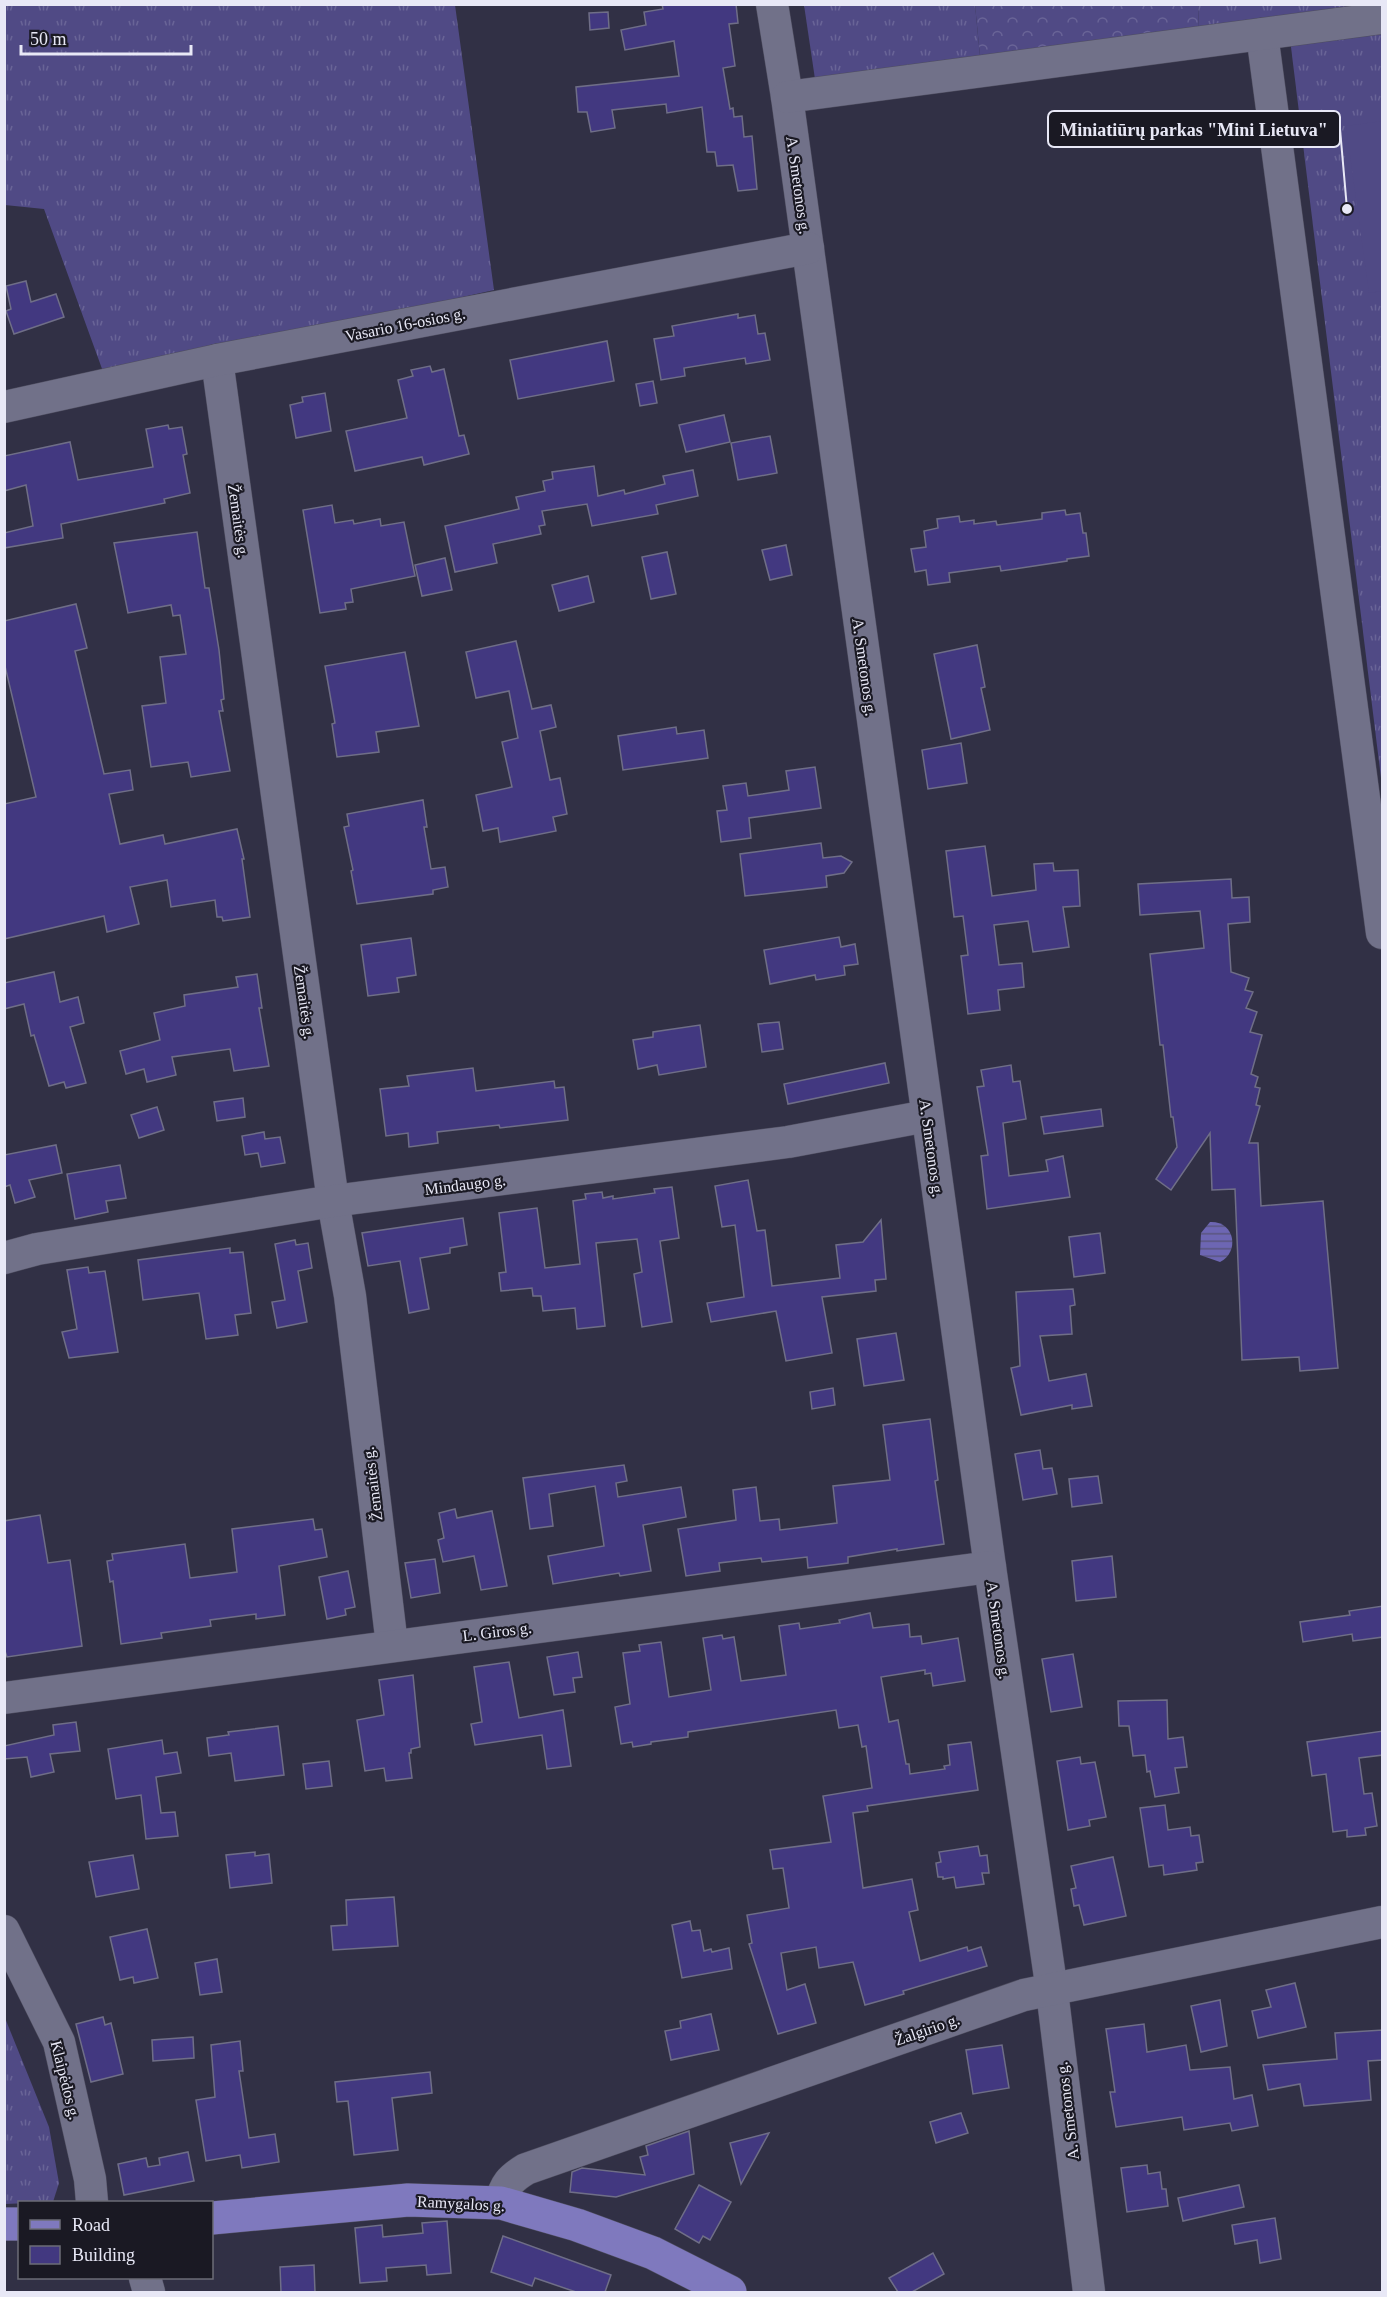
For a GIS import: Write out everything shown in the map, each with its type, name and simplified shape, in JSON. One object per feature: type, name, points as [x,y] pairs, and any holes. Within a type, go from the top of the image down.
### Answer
[{"type":"main road","name":"Ramygalos g.","points":[[213,2218],[408,2200],[501,2203],[577,2225],[653,2253],[729,2292]]},
{"type":"street","name":"A. Smetonos g.","points":[[772,4],[787,97],[990,1567],[1052,1991],[1089,2292]]},
{"type":"street","points":[[787,97],[1383,18]]},
{"type":"street","points":[[1262,34],[1383,933]]},
{"type":"street","name":"Vasario 16-osios g.","points":[[4,407],[217,360],[808,248]]},
{"type":"street","name":"Žemaitės g.","points":[[217,360],[333,1201],[350,1296],[392,1645]]},
{"type":"street","name":"Mindaugo g.","points":[[4,1258],[37,1249],[333,1201],[777,1144],[927,1116]]},
{"type":"street","name":"L. Giros g.","points":[[4,1698],[990,1567]]},
{"type":"street","name":"Žalgirio g.","points":[[501,2203],[503,2189],[512,2177],[526,2169],[1013,1999],[1383,1922]]},
{"type":"street","name":"Klaipėdos g.","points":[[4,1930],[59,2042],[90,2179],[92,2201]]},
{"type":"green space","points":[[1382,4],[1199,30],[1198,5]]},
{"type":"green space","points":[[455,5],[494,290],[105,377],[44,209],[5,205],[4,6]]},
{"type":"green space","points":[[804,5],[975,5],[980,56],[815,79]]},
{"type":"green space","points":[[975,5],[1198,5],[1199,30],[980,56]]},
{"type":"green space","points":[[1382,26],[1382,786],[1290,39]]},
{"type":"green space","points":[[1382,121],[1382,291],[1369,293],[1346,126]]},
{"type":"green space","points":[[5,2018],[49,2127],[59,2183],[53,2201],[18,2201],[18,2203],[5,2204]]},
{"type":"shaded area","points":[[1210,1222],[1225,1226],[1232,1238],[1230,1251],[1220,1262],[1200,1255],[1201,1233]]},
{"type":"building","points":[[662,4],[736,4],[738,23],[729,24],[735,66],[723,68],[730,109],[733,108],[734,117],[742,116],[744,137],[752,136],[757,189],[738,191],[733,165],[717,166],[715,152],[707,152],[702,107],[667,113],[666,104],[612,110],[615,128],[591,132],[587,112],[578,112],[576,87],[679,76],[674,41],[625,50],[621,30],[646,25],[644,12],[663,9]]},
{"type":"building","points":[[608,12],[609,28],[590,30],[589,13]]},
{"type":"building","points":[[26,281],[31,302],[56,294],[64,317],[14,334],[6,311],[11,309],[6,286]]},
{"type":"building","points":[[738,314],[738,318],[755,315],[758,334],[765,333],[770,360],[746,364],[745,358],[684,368],[685,376],[661,380],[654,339],[674,336],[672,326]]},
{"type":"building","points":[[607,341],[614,381],[518,399],[510,360]]},
{"type":"building","points":[[430,366],[432,372],[444,369],[459,436],[464,435],[469,454],[424,465],[422,457],[355,471],[346,431],[407,418],[398,380],[413,376],[411,370]]},
{"type":"building","points":[[653,381],[657,403],[640,406],[636,384]]},
{"type":"building","points":[[325,393],[331,431],[296,438],[290,405],[303,402],[302,397]]},
{"type":"building","points":[[724,415],[730,442],[686,452],[679,425]]},
{"type":"building","points":[[168,425],[169,429],[182,427],[187,454],[183,455],[190,493],[164,499],[165,503],[61,524],[63,538],[4,548],[4,533],[33,526],[26,485],[4,491],[4,456],[70,442],[78,480],[153,467],[146,429]]},
{"type":"building","points":[[770,436],[777,473],[738,480],[731,443]]},
{"type":"building","points":[[594,466],[598,496],[624,490],[625,494],[665,484],[663,476],[693,470],[698,496],[656,505],[658,514],[592,526],[587,504],[542,511],[545,525],[539,526],[541,534],[493,544],[497,563],[455,572],[445,526],[519,509],[516,497],[545,491],[543,481],[553,479],[552,472]]},
{"type":"building","points":[[332,505],[335,523],[353,520],[354,524],[380,519],[381,526],[404,522],[415,576],[351,589],[353,602],[345,603],[346,609],[320,613],[303,510]]},
{"type":"building","points":[[1065,510],[1066,515],[1080,513],[1089,556],[1001,571],[1000,566],[949,573],[950,582],[928,585],[926,570],[915,572],[911,549],[926,547],[924,531],[938,528],[937,519],[959,516],[960,522],[974,520],[974,524],[996,521],[997,525],[1042,519],[1042,513]]},
{"type":"building","points":[[197,532],[205,588],[209,588],[219,650],[224,699],[221,700],[223,711],[219,711],[230,771],[191,777],[188,762],[151,767],[142,706],[166,703],[160,657],[186,654],[180,615],[173,616],[171,605],[128,613],[114,543]]},
{"type":"building","points":[[786,545],[792,575],[770,580],[762,550]]},
{"type":"building","points":[[667,552],[676,594],[651,599],[642,557]]},
{"type":"building","points":[[445,558],[452,590],[422,596],[415,565]]},
{"type":"building","points":[[588,576],[594,602],[559,611],[552,585]]},
{"type":"building","points":[[76,604],[87,648],[75,651],[104,774],[130,770],[133,790],[109,794],[120,844],[163,835],[165,844],[237,829],[244,859],[242,859],[250,917],[223,921],[222,917],[217,917],[215,900],[171,907],[167,880],[130,887],[139,924],[107,932],[104,916],[4,939],[4,804],[36,797],[4,662],[4,621]]},
{"type":"building","points":[[516,641],[532,709],[551,705],[556,727],[540,731],[550,780],[560,778],[567,814],[553,817],[556,831],[500,842],[498,828],[483,831],[476,795],[512,787],[502,742],[518,738],[509,691],[476,698],[466,652]]},
{"type":"building","points":[[977,645],[985,687],[981,688],[990,730],[951,739],[934,654]]},
{"type":"building","points":[[405,652],[419,726],[376,732],[379,752],[337,757],[332,724],[335,723],[325,666]]},
{"type":"building","points":[[676,727],[677,734],[704,730],[708,758],[623,770],[618,736]]},
{"type":"building","points":[[961,743],[967,783],[928,789],[922,750]]},
{"type":"building","points":[[815,767],[821,808],[749,818],[751,838],[721,842],[717,811],[727,810],[723,786],[746,783],[748,796],[789,790],[786,771]]},
{"type":"building","points":[[423,800],[427,827],[424,827],[431,869],[445,867],[448,887],[433,890],[433,894],[357,904],[344,827],[349,826],[347,814]]},
{"type":"building","points":[[821,843],[823,858],[841,856],[852,862],[844,873],[826,876],[827,887],[745,896],[740,854]]},
{"type":"building","points":[[985,846],[992,896],[1036,890],[1034,864],[1053,863],[1054,871],[1078,870],[1080,906],[1063,907],[1069,947],[1033,952],[1028,921],[994,925],[999,965],[1022,963],[1024,987],[998,990],[1000,1010],[968,1014],[961,956],[968,955],[963,916],[954,917],[946,851]]},
{"type":"building","points":[[1231,879],[1232,898],[1249,897],[1250,922],[1228,924],[1231,972],[1249,978],[1245,990],[1253,992],[1246,1008],[1257,1012],[1250,1032],[1262,1035],[1251,1074],[1258,1077],[1255,1087],[1260,1088],[1256,1105],[1260,1106],[1249,1143],[1258,1143],[1261,1206],[1323,1201],[1338,1368],[1300,1371],[1299,1357],[1242,1360],[1235,1189],[1212,1190],[1210,1133],[1171,1190],[1156,1179],[1177,1147],[1173,1117],[1171,1117],[1163,1045],[1160,1045],[1150,954],[1204,948],[1200,911],[1140,915],[1138,884]]},
{"type":"building","points":[[839,937],[841,947],[855,944],[858,964],[844,966],[845,975],[816,980],[815,975],[770,984],[764,950]]},
{"type":"building","points":[[411,938],[416,975],[397,978],[399,992],[368,996],[361,945]]},
{"type":"building","points":[[54,972],[60,1002],[78,997],[84,1023],[70,1027],[86,1083],[66,1088],[64,1082],[49,1086],[34,1035],[31,1036],[24,1004],[4,1009],[4,983]]},
{"type":"building","points":[[257,974],[262,1008],[259,1008],[269,1066],[234,1071],[230,1049],[172,1057],[176,1075],[147,1082],[144,1069],[126,1074],[120,1051],[160,1040],[154,1013],[185,1006],[184,995],[238,987],[236,977]]},
{"type":"building","points":[[779,1022],[783,1049],[762,1052],[758,1024]]},
{"type":"building","points":[[700,1025],[706,1067],[659,1075],[657,1065],[638,1069],[633,1040],[653,1037],[653,1032]]},
{"type":"building","points":[[885,1063],[889,1083],[788,1104],[784,1084]]},
{"type":"building","points":[[1011,1065],[1013,1082],[1020,1081],[1026,1119],[1003,1123],[1009,1176],[1048,1171],[1046,1160],[1063,1156],[1070,1197],[987,1209],[981,1156],[988,1155],[977,1087],[984,1086],[981,1070]]},
{"type":"building","points":[[473,1068],[476,1091],[554,1081],[555,1088],[564,1087],[568,1120],[437,1132],[438,1143],[409,1147],[408,1133],[386,1136],[380,1089],[409,1086],[407,1076]]},
{"type":"building","points":[[243,1098],[245,1117],[217,1121],[214,1102]]},
{"type":"building","points":[[157,1107],[164,1130],[139,1138],[131,1115]]},
{"type":"building","points":[[1101,1109],[1103,1126],[1044,1134],[1041,1117]]},
{"type":"building","points":[[264,1132],[265,1139],[280,1137],[285,1163],[261,1167],[258,1153],[245,1155],[242,1136]]},
{"type":"building","points":[[56,1145],[62,1173],[29,1180],[35,1197],[15,1203],[10,1185],[4,1187],[4,1155]]},
{"type":"building","points":[[120,1165],[126,1198],[106,1201],[108,1212],[75,1219],[67,1174]]},
{"type":"building","points":[[748,1180],[757,1231],[765,1230],[772,1286],[840,1278],[836,1245],[863,1242],[881,1220],[886,1279],[875,1280],[876,1291],[822,1297],[832,1353],[786,1361],[776,1311],[711,1322],[707,1303],[744,1297],[735,1225],[722,1227],[715,1186]]},
{"type":"building","points":[[672,1187],[679,1238],[660,1241],[672,1322],[642,1327],[634,1274],[642,1272],[637,1239],[596,1243],[605,1326],[577,1329],[575,1308],[543,1311],[541,1296],[533,1296],[532,1288],[501,1291],[499,1273],[506,1272],[499,1213],[537,1208],[545,1268],[580,1264],[573,1201],[586,1199],[585,1194],[602,1192],[603,1198],[613,1196],[613,1199],[655,1193],[654,1189]]},
{"type":"building","points":[[463,1218],[467,1245],[450,1248],[450,1253],[420,1258],[429,1309],[409,1313],[400,1261],[368,1266],[362,1233]]},
{"type":"building","points":[[1100,1233],[1105,1273],[1074,1277],[1069,1237]]},
{"type":"building","points":[[295,1240],[296,1245],[308,1243],[312,1268],[298,1271],[307,1322],[277,1328],[272,1302],[285,1300],[275,1244]]},
{"type":"building","points":[[230,1248],[230,1253],[243,1252],[251,1313],[235,1315],[238,1335],[206,1339],[199,1293],[143,1300],[138,1260]]},
{"type":"building","points":[[88,1267],[89,1273],[105,1271],[118,1352],[69,1358],[62,1332],[77,1329],[67,1270]]},
{"type":"building","points":[[1073,1289],[1075,1305],[1070,1306],[1072,1334],[1040,1336],[1049,1381],[1086,1374],[1092,1406],[1072,1409],[1072,1405],[1021,1415],[1011,1368],[1020,1366],[1016,1292]]},
{"type":"building","points":[[896,1333],[904,1380],[864,1386],[857,1339]]},
{"type":"building","points":[[833,1388],[835,1405],[812,1409],[810,1392]]},
{"type":"building","points":[[930,1419],[938,1480],[935,1481],[944,1544],[848,1557],[848,1563],[808,1568],[807,1557],[762,1562],[761,1558],[719,1563],[720,1571],[686,1576],[678,1529],[736,1520],[733,1490],[756,1487],[760,1521],[779,1519],[780,1530],[837,1523],[833,1486],[890,1480],[883,1425]]},
{"type":"building","points":[[1040,1450],[1043,1469],[1052,1468],[1057,1494],[1023,1500],[1015,1454]]},
{"type":"building","points":[[624,1465],[627,1481],[616,1483],[618,1497],[681,1487],[686,1517],[643,1525],[651,1571],[620,1576],[619,1573],[553,1584],[548,1556],[604,1546],[595,1486],[549,1494],[553,1526],[530,1529],[523,1478]]},
{"type":"building","points":[[1098,1476],[1102,1503],[1072,1507],[1069,1479]]},
{"type":"building","points":[[455,1509],[457,1518],[492,1511],[507,1586],[481,1590],[474,1556],[443,1562],[438,1540],[444,1538],[439,1513]]},
{"type":"building","points":[[40,1515],[48,1563],[70,1560],[82,1646],[7,1657],[4,1648],[4,1521]]},
{"type":"building","points":[[313,1519],[315,1530],[322,1529],[327,1557],[279,1566],[285,1615],[256,1619],[256,1614],[210,1620],[211,1626],[161,1633],[162,1638],[121,1644],[113,1581],[110,1582],[107,1561],[113,1560],[112,1554],[185,1544],[190,1578],[237,1572],[232,1529]]},
{"type":"building","points":[[1112,1556],[1116,1597],[1076,1601],[1072,1561]]},
{"type":"building","points":[[435,1559],[440,1593],[411,1598],[405,1563]]},
{"type":"building","points":[[348,1571],[355,1607],[345,1609],[346,1615],[327,1619],[319,1577]]},
{"type":"building","points":[[1383,1606],[1383,1637],[1353,1641],[1352,1634],[1303,1642],[1300,1622],[1350,1615],[1349,1611]]},
{"type":"building","points":[[870,1613],[873,1628],[909,1624],[910,1637],[921,1636],[922,1644],[958,1638],[965,1681],[933,1686],[931,1673],[925,1674],[925,1670],[881,1677],[889,1722],[898,1720],[910,1774],[945,1769],[944,1766],[950,1765],[948,1745],[971,1742],[978,1790],[867,1806],[868,1811],[853,1813],[863,1888],[912,1879],[918,1910],[909,1912],[920,1961],[967,1947],[968,1951],[981,1947],[987,1966],[865,2005],[853,1962],[819,1968],[816,1947],[781,1953],[787,1990],[805,1984],[816,2023],[778,2034],[749,1944],[752,1943],[747,1915],[789,1908],[783,1868],[773,1869],[770,1850],[831,1842],[823,1796],[872,1788],[866,1746],[862,1747],[858,1725],[839,1728],[836,1710],[688,1732],[688,1737],[633,1747],[632,1742],[621,1744],[615,1707],[630,1704],[623,1653],[640,1651],[639,1645],[661,1642],[669,1697],[711,1690],[703,1638],[722,1635],[723,1639],[734,1637],[741,1681],[786,1675],[779,1626],[799,1623],[800,1629],[840,1623],[839,1620]]},
{"type":"building","points":[[578,1652],[582,1677],[573,1678],[575,1692],[554,1695],[547,1657]]},
{"type":"building","points":[[1073,1654],[1082,1707],[1051,1712],[1042,1659]]},
{"type":"building","points":[[509,1662],[519,1718],[563,1710],[571,1766],[547,1769],[542,1735],[475,1745],[471,1724],[482,1722],[474,1667]]},
{"type":"building","points":[[413,1675],[420,1747],[411,1749],[409,1753],[412,1778],[386,1781],[384,1768],[365,1771],[357,1720],[384,1715],[379,1680]]},
{"type":"building","points":[[1167,1700],[1168,1739],[1183,1737],[1187,1767],[1175,1768],[1179,1793],[1155,1797],[1150,1771],[1147,1772],[1145,1755],[1133,1756],[1129,1726],[1119,1726],[1118,1701]]},
{"type":"building","points":[[76,1722],[80,1751],[50,1754],[54,1772],[31,1777],[27,1757],[4,1759],[4,1746],[54,1735],[53,1725]]},
{"type":"building","points":[[278,1726],[284,1775],[235,1781],[231,1753],[209,1756],[207,1738],[229,1735],[228,1732]]},
{"type":"building","points":[[1383,1731],[1383,1755],[1359,1758],[1364,1794],[1372,1793],[1377,1826],[1365,1828],[1366,1835],[1347,1837],[1347,1830],[1333,1832],[1326,1774],[1312,1776],[1307,1742]]},
{"type":"building","points":[[162,1740],[164,1754],[177,1752],[181,1773],[156,1777],[161,1813],[175,1812],[178,1836],[146,1839],[141,1795],[116,1799],[108,1749]]},
{"type":"building","points":[[1080,1757],[1081,1764],[1095,1762],[1106,1817],[1089,1820],[1090,1826],[1068,1830],[1057,1761]]},
{"type":"building","points":[[329,1761],[332,1786],[306,1789],[303,1764]]},
{"type":"building","points":[[1165,1805],[1168,1830],[1190,1827],[1191,1836],[1199,1835],[1203,1862],[1196,1863],[1197,1870],[1164,1875],[1163,1865],[1149,1867],[1140,1808]]},
{"type":"building","points":[[978,1846],[980,1856],[987,1855],[989,1873],[982,1873],[984,1884],[956,1888],[954,1877],[943,1879],[943,1877],[938,1877],[936,1863],[941,1862],[939,1852]]},
{"type":"building","points":[[255,1852],[255,1856],[269,1854],[272,1883],[230,1888],[226,1855]]},
{"type":"building","points":[[133,1855],[139,1889],[96,1897],[89,1862]]},
{"type":"building","points":[[1113,1857],[1126,1916],[1084,1925],[1079,1905],[1074,1906],[1071,1889],[1076,1888],[1071,1866]]},
{"type":"building","points":[[394,1897],[398,1946],[333,1950],[331,1926],[347,1925],[346,1900]]},
{"type":"building","points":[[690,1921],[692,1931],[700,1930],[704,1951],[711,1949],[712,1952],[729,1948],[732,1969],[682,1978],[672,1925]]},
{"type":"building","points":[[147,1929],[158,1978],[134,1983],[133,1977],[120,1980],[110,1937]]},
{"type":"building","points":[[217,1959],[222,1992],[200,1995],[195,1963]]},
{"type":"building","points":[[1295,1983],[1306,2027],[1258,2038],[1252,2011],[1271,2007],[1266,1990]]},
{"type":"building","points":[[1220,2000],[1227,2046],[1201,2052],[1191,2006]]},
{"type":"building","points":[[711,2014],[719,2050],[671,2060],[665,2031],[681,2028],[680,2021]]},
{"type":"building","points":[[103,2017],[105,2025],[111,2023],[123,2074],[91,2082],[76,2024]]},
{"type":"building","points":[[1144,2024],[1147,2052],[1186,2045],[1190,2070],[1230,2067],[1234,2099],[1252,2095],[1258,2126],[1232,2131],[1230,2123],[1184,2130],[1182,2117],[1116,2127],[1110,2092],[1115,2092],[1106,2029]]},
{"type":"building","points":[[1383,2030],[1383,2060],[1368,2061],[1371,2100],[1304,2106],[1300,2084],[1268,2090],[1263,2065],[1337,2059],[1335,2033]]},
{"type":"building","points":[[193,2037],[194,2058],[153,2061],[152,2040]]},
{"type":"building","points":[[240,2041],[243,2071],[239,2071],[249,2138],[275,2134],[279,2162],[242,2168],[240,2155],[206,2161],[196,2100],[215,2097],[211,2045]]},
{"type":"building","points":[[1002,2045],[1009,2088],[973,2094],[966,2050]]},
{"type":"building","points":[[430,2072],[432,2093],[392,2098],[398,2150],[354,2155],[348,2101],[337,2102],[335,2082]]},
{"type":"building","points":[[961,2113],[968,2133],[936,2143],[930,2122]]},
{"type":"building","points":[[689,2131],[694,2174],[616,2197],[570,2192],[572,2172],[582,2168],[645,2175],[640,2157],[648,2155],[646,2146]]},
{"type":"building","points":[[769,2133],[741,2184],[730,2143]]},
{"type":"building","points":[[188,2152],[194,2181],[124,2195],[118,2164],[146,2158],[148,2167],[160,2165],[159,2158]]},
{"type":"building","points":[[1147,2165],[1148,2174],[1160,2172],[1162,2189],[1166,2189],[1168,2206],[1127,2212],[1121,2168]]},
{"type":"building","points":[[699,2185],[731,2202],[710,2240],[703,2236],[699,2243],[675,2229]]},
{"type":"building","points":[[1239,2185],[1244,2207],[1183,2221],[1178,2198]]},
{"type":"building","points":[[1275,2218],[1281,2259],[1260,2263],[1257,2240],[1235,2244],[1232,2225]]},
{"type":"building","points":[[447,2221],[451,2273],[427,2275],[426,2265],[386,2268],[387,2281],[360,2283],[355,2228],[382,2225],[383,2237],[423,2233],[422,2223]]},
{"type":"building","points":[[503,2236],[611,2275],[605,2292],[576,2292],[535,2278],[532,2286],[491,2272]]},
{"type":"building","points":[[933,2253],[944,2274],[912,2292],[898,2292],[889,2278]]},
{"type":"building","points":[[314,2265],[315,2292],[281,2292],[280,2267]]},
{"type":"place","name":"Miniatiūrų parkas \"Mini Lietuva\"","points":[[1347,209]]}]
